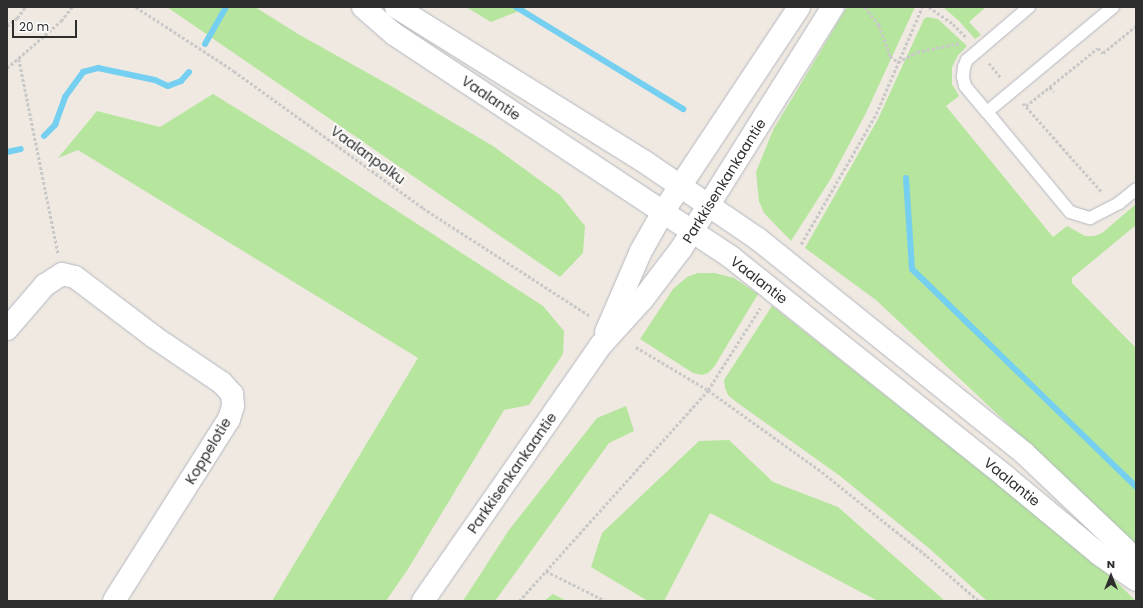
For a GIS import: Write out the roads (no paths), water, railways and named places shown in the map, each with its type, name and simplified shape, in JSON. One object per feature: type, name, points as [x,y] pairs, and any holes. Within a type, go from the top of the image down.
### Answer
[{"type":"street","name":"Vaalantie","points":[[363,7],[394,34],[732,258],[1006,477],[1099,554],[1136,580]]},
{"type":"street","name":"Vaalantie","points":[[396,7],[710,205],[758,239],[1024,453],[1124,548],[1136,563]]},
{"type":"street","name":"Parkkisenkankaantie","points":[[601,344],[641,251],[663,212],[799,7]]},
{"type":"street","name":"Parkkisenkankaantie","points":[[423,601],[601,344],[651,289],[692,232],[833,7]]},
{"type":"street","name":"Koppelotie","points":[[7,329],[45,285],[62,274],[75,277],[154,337],[222,382],[232,394],[233,406],[229,419],[114,601]]},
{"type":"lane","points":[[1029,7],[967,60],[964,67],[963,77],[965,86],[1070,212],[1090,218],[1119,203],[1136,188]]},
{"type":"lane","points":[[987,112],[1113,7]]},
{"type":"waterway","points":[[205,44],[226,7]]},
{"type":"waterway","points":[[516,7],[683,109]]},
{"type":"waterway","points":[[44,136],[55,125],[65,97],[83,72],[98,68],[155,80],[168,86],[181,81],[189,72]]},
{"type":"waterway","points":[[7,152],[21,149]]},
{"type":"waterway","points":[[906,178],[912,269],[1136,487]]}]
